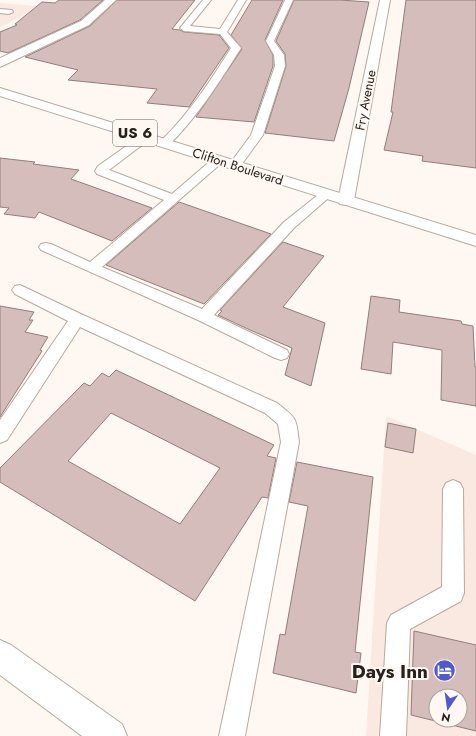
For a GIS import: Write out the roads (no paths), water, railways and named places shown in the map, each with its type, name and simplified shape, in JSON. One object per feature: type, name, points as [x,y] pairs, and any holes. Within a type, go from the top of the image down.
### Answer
[{"type":"street","points":[[0,63],[85,23],[111,0]]},
{"type":"street","name":"Fry Avenue","points":[[346,200],[385,0]]},
{"type":"street","name":"Clifton Boulevard","points":[[0,92],[165,142],[235,166],[476,241]]},
{"type":"street","points":[[0,656],[110,736]]},
{"type":"lane","points":[[165,142],[185,123],[205,97],[236,48],[223,32],[184,28],[207,0]]},
{"type":"lane","points":[[223,32],[242,0]]},
{"type":"lane","points":[[235,166],[257,135],[269,101],[280,66],[280,55],[270,40],[289,0]]},
{"type":"lane","points":[[0,11],[10,12]]},
{"type":"lane","points":[[146,137],[101,171],[174,199]]},
{"type":"lane","points":[[92,268],[220,160]]},
{"type":"lane","points":[[204,316],[289,225],[327,194]]},
{"type":"lane","points":[[46,247],[204,316],[280,354]]},
{"type":"lane","points":[[20,290],[77,319],[271,408],[287,421],[290,442],[232,736]]},
{"type":"lane","points":[[0,435],[77,319]]},
{"type":"lane","points":[[393,736],[399,623],[453,593],[453,489]]},
{"type":"place","name":"Days Inn","points":[[444,671]]}]
